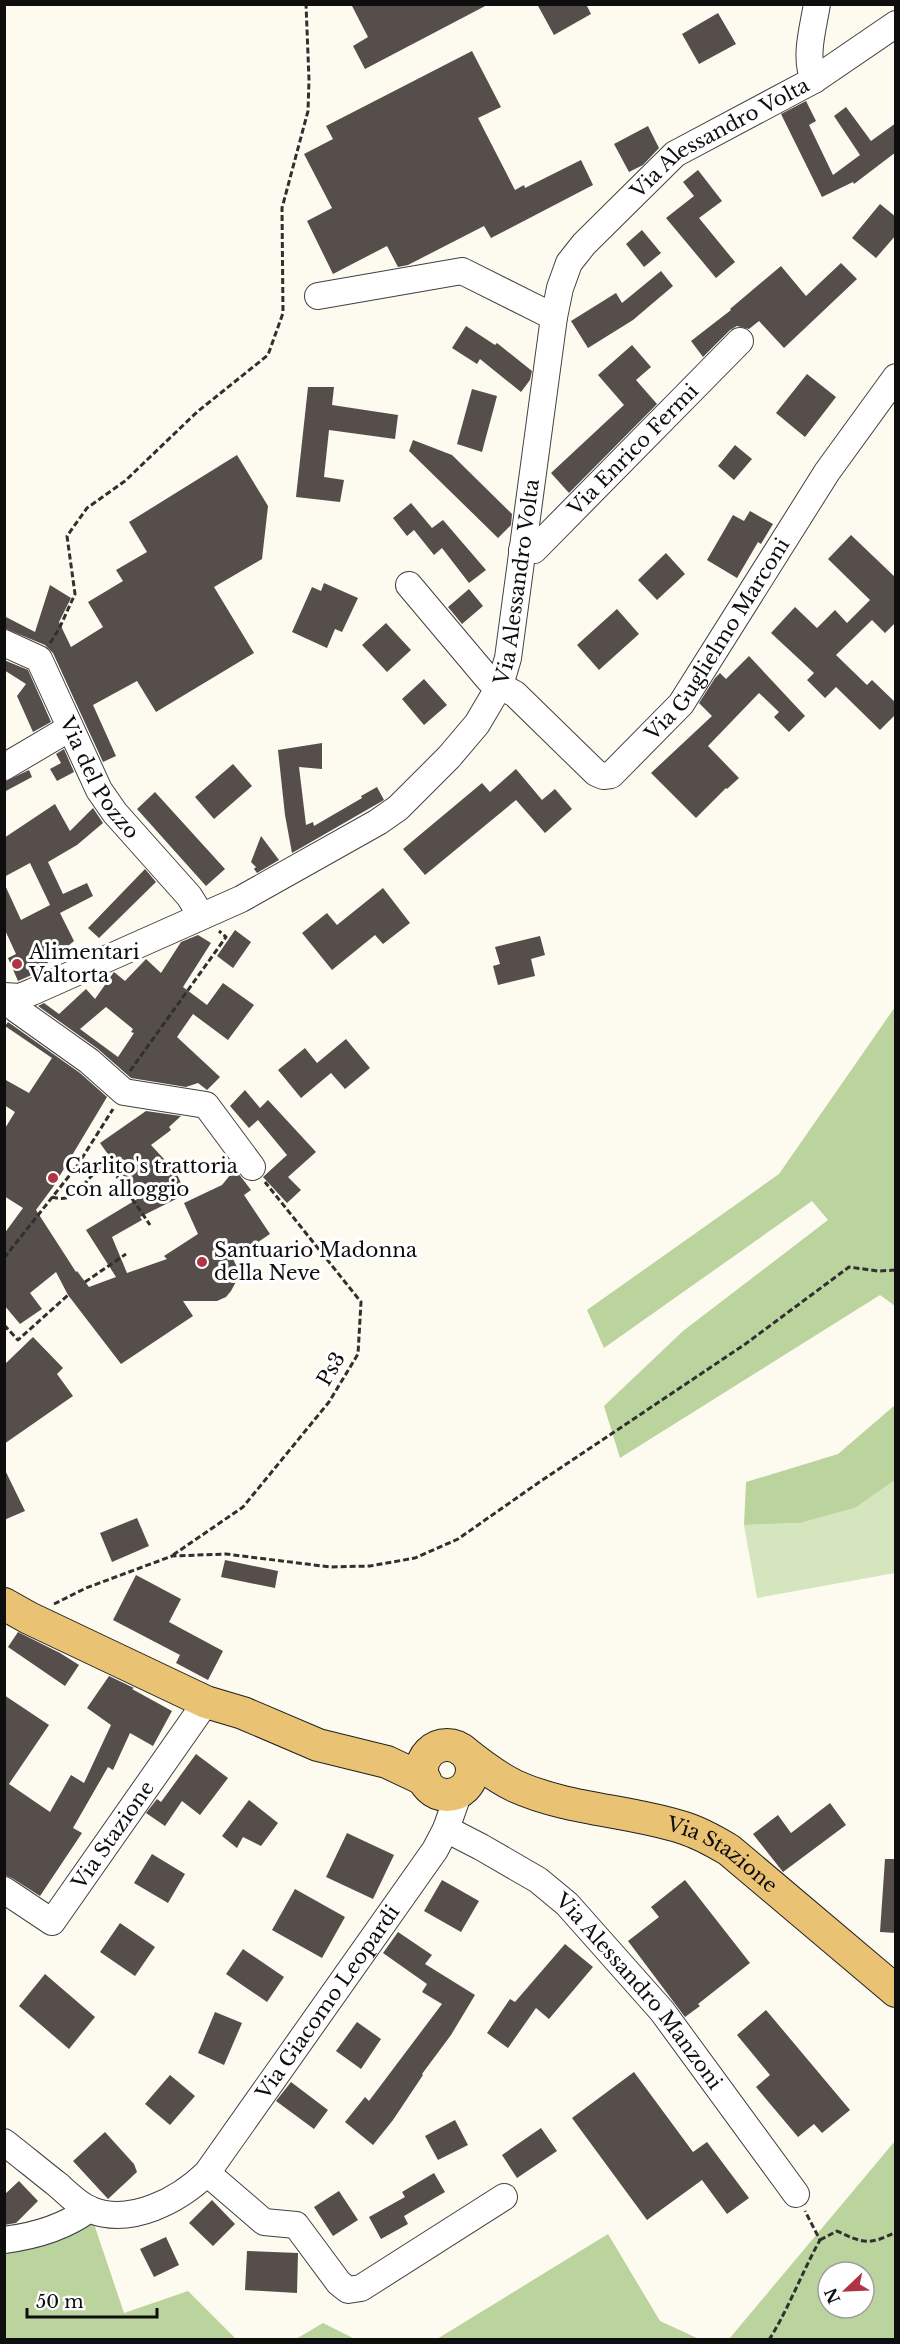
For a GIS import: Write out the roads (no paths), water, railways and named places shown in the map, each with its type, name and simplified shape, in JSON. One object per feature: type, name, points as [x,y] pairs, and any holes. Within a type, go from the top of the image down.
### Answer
[{"type":"main road","points":[[16,1611],[206,1702],[243,1713],[318,1745],[376,1758],[444,1787],[470,1780],[472,1770],[471,1762],[448,1749],[376,1758]]},
{"type":"main road","points":[[444,1787],[423,1767],[427,1756],[448,1749]]},
{"type":"main road","name":"Via Stazione","points":[[448,1749],[515,1785],[569,1802],[652,1819],[704,1835],[729,1850],[896,1991]]},
{"type":"main road","name":"Via Stazione","points":[[444,1787],[484,1783],[515,1785]]},
{"type":"street","name":"Via Alessandro Volta","points":[[8,997],[20,997],[32,992],[241,898],[281,878],[378,822],[398,808],[449,757],[477,724],[500,685],[508,658],[554,317],[560,288],[569,263],[584,244],[675,154],[814,80],[810,71],[809,55],[817,4]]},
{"type":"street","points":[[814,80],[896,24]]},
{"type":"street","points":[[318,296],[462,271],[554,317]]},
{"type":"street","name":"Via Enrico Fermi","points":[[522,550],[534,550],[741,341]]},
{"type":"street","name":"Via Guglielmo Marconi","points":[[409,585],[489,680],[515,694],[596,772],[603,776],[611,774],[617,771],[681,704],[827,472],[896,377]]},
{"type":"street","name":"Via del Pozzo","points":[[4,643],[39,659],[99,790],[115,813],[189,896],[201,915]]},
{"type":"street","points":[[4,767],[70,728]]},
{"type":"street","points":[[8,997],[16,1009],[88,1061],[124,1092],[206,1105],[252,1167]]},
{"type":"street","name":"Via Stazione","points":[[4,1890],[52,1922],[206,1702]]},
{"type":"street","points":[[444,1787],[437,1801],[446,1829]]},
{"type":"street","name":"Via Giacomo Leopardi","points":[[4,2142],[89,2209],[106,2215],[149,2209],[190,2189],[207,2173],[435,1850],[446,1829]]},
{"type":"street","name":"Via Alessandro Manzoni","points":[[446,1829],[538,1880],[567,1904],[662,2011],[796,2194]]},
{"type":"street","points":[[207,2173],[264,2222],[296,2225],[339,2283],[348,2290],[361,2288],[504,2197]]},
{"type":"street","points":[[4,2240],[28,2237],[72,2221],[89,2209]]},
{"type":"place","name":"Alimentari Valtorta","points":[[17,964]]},
{"type":"place","name":"Carlito's trattoria con alloggio","points":[[53,1178]]},
{"type":"place","name":"Santuario Madonna della Neve","points":[[202,1262]]}]
